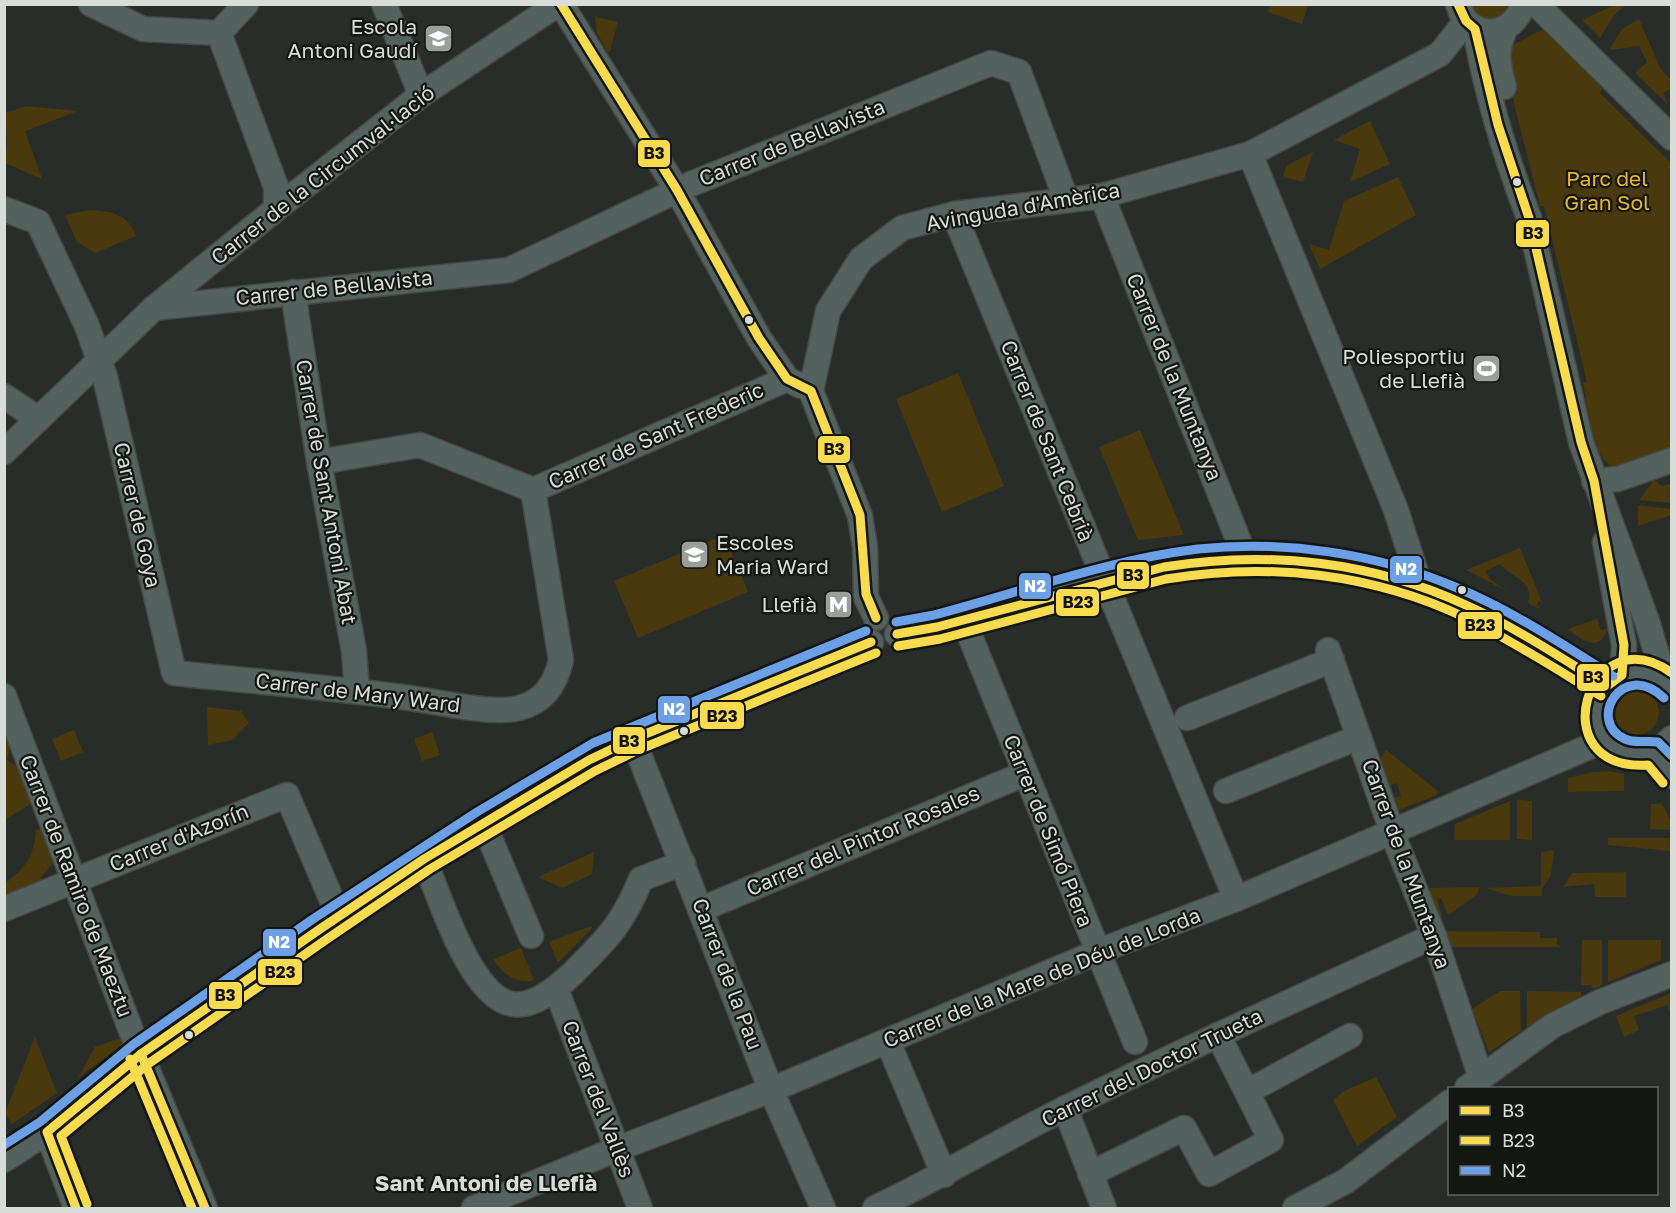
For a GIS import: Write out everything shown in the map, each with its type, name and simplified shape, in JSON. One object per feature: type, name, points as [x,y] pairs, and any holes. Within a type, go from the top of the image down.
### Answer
[{"type":"street","points":[[91,4],[143,29],[219,33]]},
{"type":"street","points":[[219,33],[246,4]]},
{"type":"street","points":[[384,4],[421,95]]},
{"type":"street","points":[[560,4],[677,190],[759,339],[787,379],[811,391],[860,516],[866,597],[876,618]]},
{"type":"street","name":"Carrer de la Circumval·lació","points":[[4,452],[99,358],[154,308],[276,209],[421,95],[560,4]]},
{"type":"street","points":[[1466,18],[1486,32],[1504,29],[1514,23],[1523,4]]},
{"type":"street","points":[[1536,4],[1671,138]]},
{"type":"street","points":[[876,618],[867,630],[871,642],[879,647],[888,646],[897,634],[1165,566],[1245,557],[1320,564],[1420,585],[1452,598],[1532,641],[1614,680],[1645,672],[1667,673],[1581,442],[1529,218],[1516,185],[1480,56],[1466,18]]},
{"type":"street","name":"Avinguda d'Amèrica","points":[[811,391],[828,311],[861,259],[902,228],[954,214],[1101,196],[1250,154],[1440,54],[1466,18]]},
{"type":"street","points":[[1504,29],[1498,43],[1497,56],[1528,184],[1529,218]]},
{"type":"street","points":[[219,33],[276,187],[276,209]]},
{"type":"street","points":[[1440,54],[1480,56]]},
{"type":"street","name":"Carrer de Bellavista","points":[[154,308],[509,270],[677,190],[818,131],[991,63],[1019,72],[1066,199]]},
{"type":"street","points":[[1250,154],[1396,510],[1420,585]]},
{"type":"street","name":"Carrer de la Muntanya","points":[[1101,196],[1245,557]]},
{"type":"street","name":"Carrer de Goya","points":[[4,209],[39,222],[99,358],[174,673]]},
{"type":"street","name":"Carrer de Sant Cebrià","points":[[954,214],[1236,899]]},
{"type":"street","name":"Carrer de Sant Antoni Abat","points":[[293,292],[319,462],[354,651],[357,691]]},
{"type":"street","name":"Carrer de Sant Frederic","points":[[319,462],[420,445],[533,490],[787,379]]},
{"type":"street","points":[[4,396],[38,419]]},
{"type":"street","points":[[1594,481],[1618,479],[1671,460]]},
{"type":"street","points":[[1594,481],[1623,645],[1614,680],[1600,696],[1596,720],[1607,742],[1629,754],[1663,745],[1671,776]]},
{"type":"street","name":"Carrer de Mary Ward","points":[[174,673],[357,691],[495,709],[519,709],[540,699],[558,676],[561,660],[533,490]]},
{"type":"street","points":[[876,618],[891,620],[897,634]]},
{"type":"street","name":"Carrer de Simó Piera","points":[[963,619],[1024,774],[1135,1042]]},
{"type":"street","points":[[4,1160],[46,1132],[141,1054],[339,916],[483,822],[598,754],[871,642]]},
{"type":"street","name":"Carrer de la Muntanya","points":[[1187,718],[1330,655],[1393,831],[1434,936],[1474,1083]]},
{"type":"street","name":"Carrer de Ramiro de Maeztu","points":[[4,696],[141,1054],[205,1209]]},
{"type":"street","points":[[1226,791],[1359,737]]},
{"type":"street","name":"Carrer de la Pau","points":[[633,739],[702,909],[771,1090],[823,1209]]},
{"type":"street","name":"Carrer de la Mare de Déu de Lorda","points":[[474,1209],[617,1149],[771,1090],[1098,952],[1236,899],[1598,742],[1607,742]]},
{"type":"street","name":"Carrer del Pintor Rosales","points":[[702,909],[1024,774]]},
{"type":"street","name":"Carrer d'Azorín","points":[[4,909],[287,795],[339,916]]},
{"type":"street","points":[[483,822],[531,936]]},
{"type":"street","points":[[424,859],[469,962],[490,992],[514,1005],[530,1002],[556,989],[611,935],[628,911],[641,879],[683,863]]},
{"type":"street","name":"Carrer del Doctor Trueta","points":[[875,1209],[944,1175],[1065,1108],[1434,936]]},
{"type":"street","points":[[1474,1083],[1552,1026],[1600,1002],[1671,974]]},
{"type":"street","name":"Carrer del Vallès","points":[[556,989],[640,1209]]},
{"type":"street","points":[[1090,1174],[1184,1128],[1209,1174],[1271,1140],[1218,1035]]},
{"type":"street","points":[[1247,1092],[1350,1036]]},
{"type":"street","points":[[888,1041],[944,1175]]},
{"type":"street","points":[[1295,1209],[1346,1182],[1448,1103]]},
{"type":"street","points":[[1065,1108],[1104,1209]]},
{"type":"street","points":[[46,1132],[76,1209]]},
{"type":"green space","points":[[1271,4],[1308,5],[1302,24],[1268,12]]},
{"type":"green space","points":[[1617,4],[1626,5],[1614,15],[1600,38],[1582,20]]},
{"type":"green space","points":[[1468,5],[1512,5],[1498,21],[1479,20]]},
{"type":"green space","points":[[595,17],[618,22],[609,54],[597,33]]},
{"type":"green space","points":[[1639,19],[1660,68],[1671,80],[1671,89],[1663,92],[1667,104],[1635,73],[1647,62],[1639,46],[1612,50],[1610,48],[1622,29]]},
{"type":"green space","name":"Parc del Gran Sol","points":[[1543,29],[1603,88],[1600,93],[1671,163],[1671,450],[1624,466],[1609,465],[1597,446],[1583,383],[1587,382],[1544,206],[1540,206],[1502,56],[1505,49]]},
{"type":"green space","points":[[26,106],[78,111],[25,131],[42,179],[5,163],[7,143],[5,113]]},
{"type":"green space","points":[[1370,121],[1390,164],[1350,182],[1360,149],[1334,140]]},
{"type":"green space","points":[[1313,152],[1303,182],[1283,177],[1286,166]]},
{"type":"green space","points":[[1398,177],[1416,215],[1320,269],[1309,244],[1329,250],[1344,201]]},
{"type":"green space","points":[[89,210],[118,215],[128,223],[136,236],[95,253],[77,242],[65,215]]},
{"type":"green space","points":[[958,373],[1004,486],[942,512],[896,399]]},
{"type":"green space","points":[[1140,430],[1184,535],[1138,540],[1099,447]]},
{"type":"green space","points":[[1654,480],[1662,486],[1671,484],[1671,503],[1639,500]]},
{"type":"green space","points":[[1638,505],[1671,509],[1671,515],[1638,526]]},
{"type":"green space","points":[[724,535],[748,592],[638,638],[614,581]]},
{"type":"green space","points":[[1520,548],[1542,602],[1539,601],[1536,605],[1540,607],[1539,609],[1528,603],[1528,589],[1525,584],[1500,564],[1485,571],[1491,580],[1509,592],[1466,570]]},
{"type":"green space","points":[[1597,619],[1601,630],[1607,629],[1604,637],[1595,643],[1578,637],[1568,629]]},
{"type":"green space","points":[[1636,689],[1652,696],[1659,712],[1652,728],[1636,735],[1620,728],[1613,712],[1620,696]]},
{"type":"green space","points":[[207,707],[241,711],[249,723],[232,740],[208,745]]},
{"type":"green space","points":[[74,730],[83,752],[61,761],[52,739]]},
{"type":"green space","points":[[432,732],[440,755],[422,761],[414,739]]},
{"type":"green space","points":[[5,735],[10,749],[7,760],[19,768],[32,803],[6,819],[5,826]]},
{"type":"green space","points":[[1386,750],[1438,791],[1437,795],[1399,810],[1395,797],[1401,796],[1397,783],[1390,785],[1381,758]]},
{"type":"green space","points":[[1608,771],[1624,774],[1624,791],[1568,792],[1568,778]]},
{"type":"green space","points":[[1517,800],[1532,801],[1532,840],[1517,839]]},
{"type":"green space","points":[[1510,801],[1510,840],[1454,840],[1455,824]]},
{"type":"green space","points":[[1662,803],[1671,822],[1671,830],[1650,829],[1651,804]]},
{"type":"green space","points":[[42,828],[55,861],[41,877],[42,880],[5,896],[5,884],[28,861],[36,830]]},
{"type":"green space","points":[[1608,838],[1671,838],[1671,851],[1608,845]]},
{"type":"green space","points":[[1554,850],[1551,875],[1542,889],[1542,896],[1511,896],[1486,888],[1541,886],[1541,852]]},
{"type":"green space","points":[[594,852],[592,874],[562,888],[538,877]]},
{"type":"green space","points":[[1626,872],[1626,897],[1595,897],[1594,884],[1563,887],[1572,873]]},
{"type":"green space","points":[[1479,887],[1478,894],[1448,915],[1441,898],[1437,899],[1442,917],[1439,919],[1428,888]]},
{"type":"green space","points":[[591,926],[592,928],[558,963],[549,942]]},
{"type":"green space","points":[[1444,931],[1540,932],[1540,938],[1557,938],[1557,944],[1561,947],[1450,947]]},
{"type":"green space","points":[[1582,940],[1602,940],[1602,985],[1593,989],[1591,985],[1581,985]]},
{"type":"green space","points":[[1608,940],[1661,940],[1661,960],[1608,982]]},
{"type":"green space","points":[[521,948],[534,980],[522,981],[512,978],[495,962],[494,959]]},
{"type":"green space","points":[[1500,991],[1520,991],[1521,1031],[1489,1052],[1472,1009]]},
{"type":"green space","points":[[1527,991],[1581,992],[1581,996],[1527,1027]]},
{"type":"green space","points":[[1671,993],[1671,1013],[1667,1005],[1634,1016],[1639,1030],[1624,1037],[1616,1016]]},
{"type":"green space","points":[[35,1037],[57,1093],[12,1124],[5,1113]]},
{"type":"green space","points":[[118,1039],[124,1040],[123,1044],[78,1078],[95,1047]]},
{"type":"green space","points":[[1376,1077],[1397,1117],[1357,1146],[1333,1100],[1344,1091]]},
{"type":"transit line","name":"B3","points":[[561,4],[677,190],[759,338],[787,379],[811,391],[860,515],[866,594],[876,618]]},
{"type":"transit line","name":"B3","points":[[897,634],[937,627],[1164,567],[1203,562],[1280,560],[1357,569],[1432,591],[1504,624],[1607,686],[1622,675],[1624,645],[1594,481],[1581,442],[1529,218],[1498,125],[1475,29],[1466,21],[1458,4]]},
{"type":"transit line","name":"N2","points":[[896,622],[934,615],[1098,569],[1164,554],[1230,547],[1296,548],[1394,565],[1455,587],[1516,617],[1613,676]]},
{"type":"transit line","name":"B23","points":[[898,646],[940,639],[1166,579],[1204,574],[1281,572],[1357,581],[1431,603],[1501,636],[1601,696]]},
{"type":"transit line","name":"N2","points":[[4,1145],[40,1122],[134,1044],[313,919],[477,812],[593,743],[866,631]]},
{"type":"transit line","name":"B3","points":[[76,1208],[47,1132],[141,1054],[424,859],[589,760],[633,739],[871,642]]},
{"type":"transit line","name":"B23","points":[[87,1204],[61,1136],[148,1064],[430,869],[595,771],[638,750],[876,653]]},
{"type":"transit line","name":"B23","points":[[1663,783],[1648,765],[1614,761],[1594,745],[1586,723],[1588,699],[1599,678],[1617,663],[1642,660],[1672,673]]},
{"type":"transit line","name":"N2","points":[[1664,698],[1649,688],[1635,685],[1623,689],[1614,697],[1609,708],[1609,720],[1614,731],[1625,739],[1658,742],[1672,756]]},
{"type":"transit line","name":"B3","points":[[141,1054],[205,1208]]},
{"type":"transit line","name":"B23","points":[[130,1059],[192,1208]]},
{"type":"place","name":"Escola Antoni Gaudí","points":[[438,39]]},
{"type":"place","name":"Poliesportiu de Llefià","points":[[1486,369]]},
{"type":"place","name":"Escoles Maria Ward","points":[[695,555]]},
{"type":"place","name":"Llefià","points":[[838,605]]},
{"type":"district","name":"Sant Antoni de Llefià","points":[[486,1183]]}]
